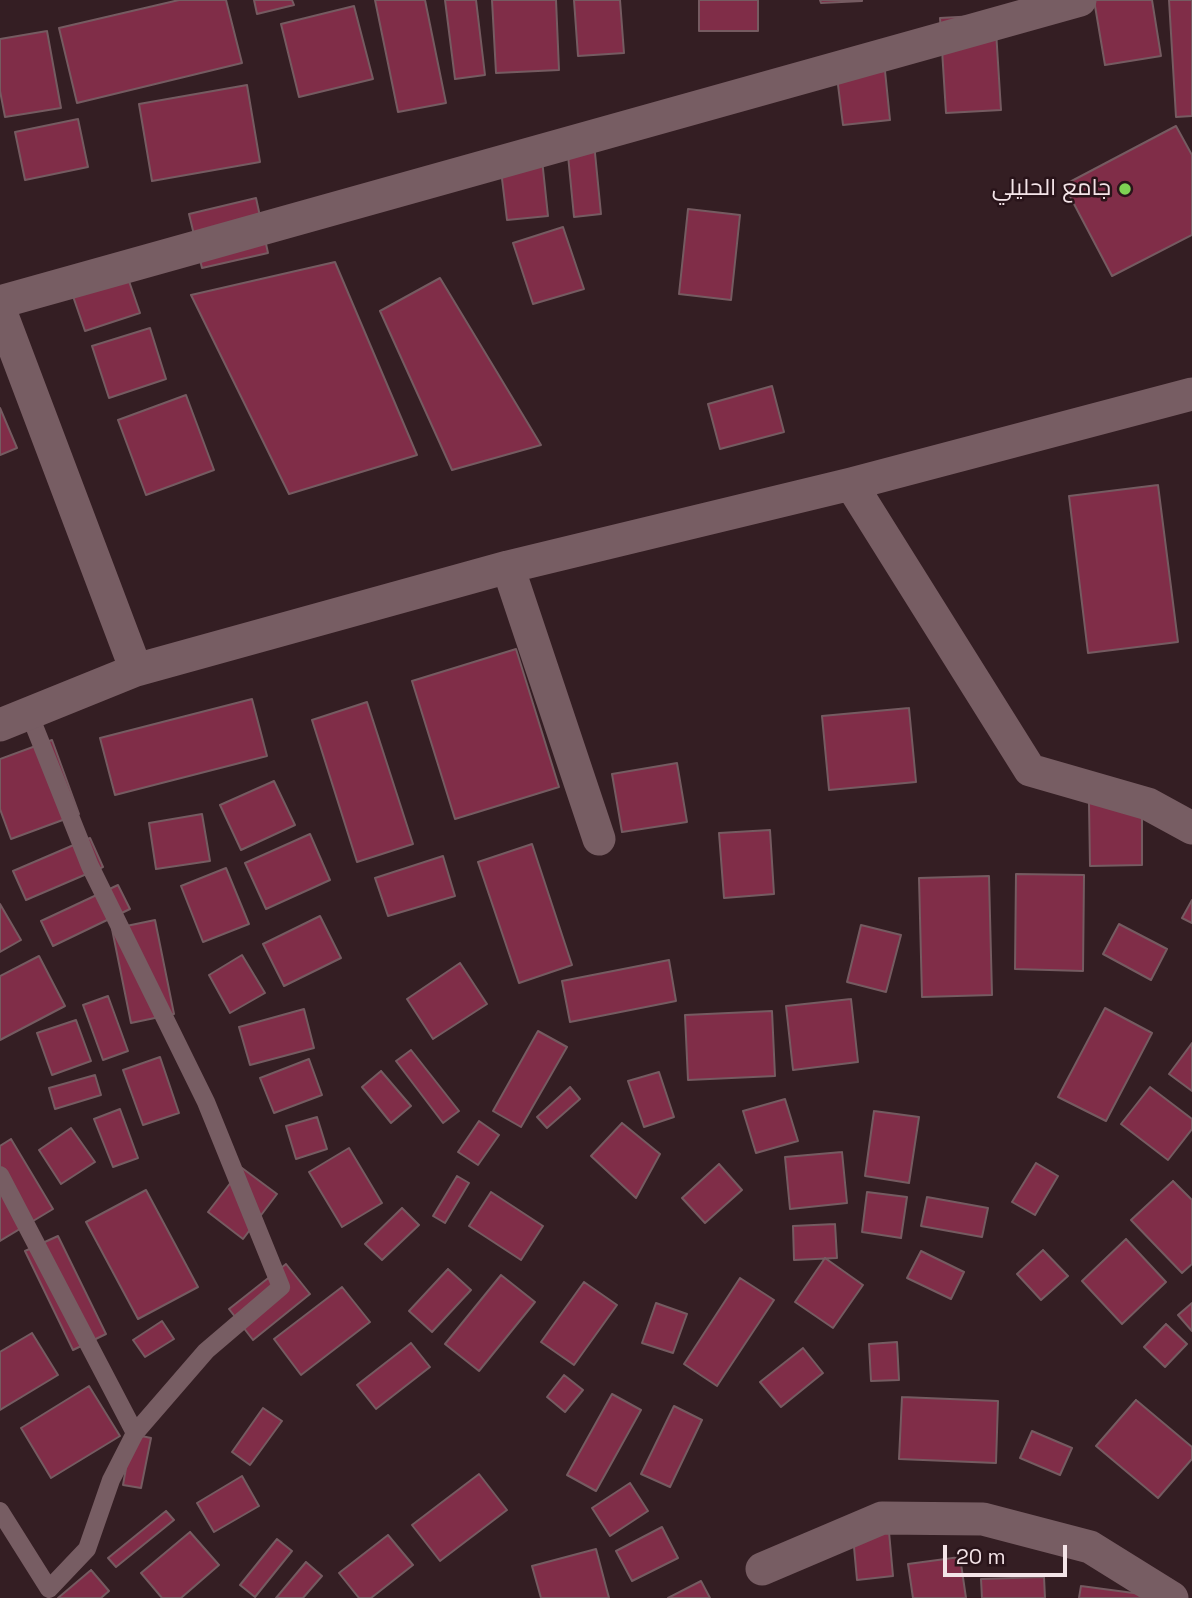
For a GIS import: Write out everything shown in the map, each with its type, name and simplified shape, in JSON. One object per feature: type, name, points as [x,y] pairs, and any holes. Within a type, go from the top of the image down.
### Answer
[{"type":"street","points":[[0,302],[1080,0]]},
{"type":"street","points":[[0,310],[136,670]]},
{"type":"street","points":[[14,719],[136,670],[508,567],[851,484],[1192,394]]},
{"type":"street","points":[[851,484],[1030,770],[1148,804],[1192,828]]},
{"type":"street","points":[[508,567],[599,839]]},
{"type":"street","points":[[762,1569],[882,1518],[984,1519],[1090,1547],[1172,1598]]},
{"type":"lane","points":[[0,1511],[49,1589],[87,1549],[111,1480],[135,1433],[206,1350],[281,1287],[206,1102],[14,719]]},
{"type":"lane","points":[[0,1175],[135,1433]]},
{"type":"building","points":[[179,0],[226,0],[242,63],[77,103],[59,28]]},
{"type":"building","points":[[254,0],[292,0],[294,5],[257,14]]},
{"type":"building","points":[[375,0],[425,0],[446,103],[398,112]]},
{"type":"building","points":[[445,0],[476,0],[485,75],[455,79]]},
{"type":"building","points":[[492,0],[556,0],[559,70],[496,73]]},
{"type":"building","points":[[574,0],[620,0],[624,53],[578,56]]},
{"type":"building","points":[[699,0],[758,0],[758,31],[699,31]]},
{"type":"building","points":[[820,0],[862,0],[862,1],[821,3]]},
{"type":"building","points":[[1094,0],[1152,0],[1161,56],[1105,65]]},
{"type":"building","points":[[1169,0],[1192,0],[1192,116],[1176,117]]},
{"type":"building","points":[[354,6],[373,79],[299,97],[281,24]]},
{"type":"building","points":[[995,15],[1001,110],[946,113],[940,18]]},
{"type":"building","points":[[47,31],[61,108],[5,117],[0,91],[0,39]]},
{"type":"building","points":[[885,71],[890,120],[843,125],[837,77]]},
{"type":"building","points":[[247,85],[260,162],[152,181],[139,104]]},
{"type":"building","points":[[78,119],[88,167],[25,180],[15,132]]},
{"type":"building","points":[[1176,126],[1192,155],[1192,235],[1112,276],[1064,185]]},
{"type":"building","points":[[594,143],[601,214],[574,217],[567,145]]},
{"type":"building","points":[[541,150],[548,216],[507,220],[499,154]]},
{"type":"building","points":[[256,198],[268,253],[202,268],[189,214]]},
{"type":"building","points":[[688,209],[740,215],[731,300],[679,294]]},
{"type":"building","points":[[563,227],[584,289],[533,304],[513,243]]},
{"type":"building","points":[[121,258],[140,313],[85,331],[66,276]]},
{"type":"building","points":[[335,262],[417,455],[289,494],[191,295]]},
{"type":"building","points":[[440,278],[541,445],[452,470],[380,311]]},
{"type":"building","points":[[150,328],[166,379],[109,398],[92,346]]},
{"type":"building","points":[[772,386],[784,432],[720,449],[708,404]]},
{"type":"building","points":[[186,395],[214,470],[146,495],[118,420]]},
{"type":"building","points":[[0,408],[17,448],[0,455]]},
{"type":"building","points":[[1158,485],[1178,642],[1088,653],[1069,496]]},
{"type":"building","points":[[516,649],[559,787],[455,819],[412,681]]},
{"type":"building","points":[[252,699],[267,756],[115,795],[100,738]]},
{"type":"building","points":[[367,702],[413,844],[357,862],[312,720]]},
{"type":"building","points":[[909,708],[916,782],[829,790],[822,716]]},
{"type":"building","points":[[52,740],[79,814],[11,839],[0,809],[0,759]]},
{"type":"building","points":[[677,763],[687,822],[622,832],[612,774]]},
{"type":"building","points":[[274,781],[295,825],[241,850],[220,805]]},
{"type":"building","points":[[1142,802],[1142,865],[1090,866],[1089,803]]},
{"type":"building","points":[[202,814],[210,861],[156,869],[149,823]]},
{"type":"building","points":[[770,830],[774,894],[724,898],[719,833]]},
{"type":"building","points":[[310,834],[330,880],[266,909],[245,863]]},
{"type":"building","points":[[90,838],[103,867],[26,900],[13,871]]},
{"type":"building","points":[[532,844],[572,965],[519,983],[478,862]]},
{"type":"building","points":[[443,856],[455,896],[388,916],[375,878]]},
{"type":"building","points":[[226,868],[249,924],[203,942],[181,886]]},
{"type":"building","points":[[1016,874],[1084,875],[1083,971],[1015,969]]},
{"type":"building","points":[[989,876],[992,995],[922,997],[919,878]]},
{"type":"building","points":[[118,885],[130,909],[53,946],[41,921]]},
{"type":"building","points":[[1192,900],[1192,923],[1182,918]]},
{"type":"building","points":[[0,904],[21,940],[0,952]]},
{"type":"building","points":[[320,916],[341,958],[284,986],[263,944]]},
{"type":"building","points":[[155,920],[174,1014],[131,1023],[112,929]]},
{"type":"building","points":[[1119,924],[1167,949],[1151,980],[1103,954]]},
{"type":"building","points":[[861,925],[901,935],[886,992],[847,982]]},
{"type":"building","points":[[242,955],[265,993],[230,1013],[209,975]]},
{"type":"building","points":[[39,956],[65,1006],[0,1040],[0,976]]},
{"type":"building","points":[[669,960],[676,1001],[570,1022],[562,981]]},
{"type":"building","points":[[460,963],[487,1004],[433,1039],[407,999]]},
{"type":"building","points":[[108,996],[128,1051],[103,1060],[83,1005]]},
{"type":"building","points":[[851,999],[858,1062],[793,1070],[786,1006]]},
{"type":"building","points":[[1105,1008],[1152,1033],[1106,1121],[1058,1097]]},
{"type":"building","points":[[304,1009],[314,1048],[250,1065],[239,1027]]},
{"type":"building","points":[[772,1011],[775,1076],[688,1080],[685,1015]]},
{"type":"building","points":[[76,1020],[91,1061],[52,1075],[37,1033]]},
{"type":"building","points":[[538,1031],[567,1047],[521,1127],[493,1111]]},
{"type":"building","points":[[1192,1043],[1192,1091],[1169,1074]]},
{"type":"building","points":[[411,1050],[459,1111],[443,1123],[396,1061]]},
{"type":"building","points":[[160,1057],[179,1113],[143,1125],[123,1070]]},
{"type":"building","points":[[309,1059],[322,1095],[274,1113],[260,1078]]},
{"type":"building","points":[[381,1071],[411,1106],[391,1123],[362,1087]]},
{"type":"building","points":[[659,1072],[674,1117],[644,1127],[628,1081]]},
{"type":"building","points":[[95,1075],[101,1095],[55,1109],[49,1088]]},
{"type":"building","points":[[570,1087],[580,1099],[547,1128],[537,1117]]},
{"type":"building","points":[[1150,1087],[1192,1119],[1192,1129],[1168,1160],[1121,1124]]},
{"type":"building","points":[[785,1099],[798,1141],[756,1153],[743,1111]]},
{"type":"building","points":[[120,1109],[138,1158],[113,1167],[94,1119]]},
{"type":"building","points":[[874,1111],[919,1117],[909,1183],[865,1176]]},
{"type":"building","points":[[317,1117],[327,1149],[296,1159],[286,1126]]},
{"type":"building","points":[[479,1121],[499,1135],[478,1165],[458,1152]]},
{"type":"building","points":[[622,1123],[660,1154],[636,1198],[591,1156]]},
{"type":"building","points":[[71,1128],[95,1162],[61,1184],[39,1150]]},
{"type":"building","points":[[11,1139],[53,1209],[0,1241],[0,1146]]},
{"type":"building","points":[[349,1148],[382,1203],[342,1227],[309,1172]]},
{"type":"building","points":[[842,1152],[847,1203],[790,1209],[785,1157]]},
{"type":"building","points":[[1036,1163],[1058,1176],[1035,1215],[1012,1202]]},
{"type":"building","points":[[719,1164],[742,1190],[705,1223],[682,1198]]},
{"type":"building","points":[[242,1168],[277,1194],[243,1239],[208,1212]]},
{"type":"building","points":[[457,1176],[469,1183],[445,1223],[433,1216]]},
{"type":"building","points":[[1173,1181],[1192,1200],[1192,1264],[1182,1273],[1131,1220]]},
{"type":"building","points":[[146,1190],[198,1287],[138,1319],[86,1222]]},
{"type":"building","points":[[491,1192],[543,1226],[521,1260],[469,1226]]},
{"type":"building","points":[[867,1192],[907,1197],[901,1238],[862,1232]]},
{"type":"building","points":[[927,1197],[988,1208],[982,1237],[921,1226]]},
{"type":"building","points":[[402,1208],[419,1225],[382,1260],[365,1244]]},
{"type":"building","points":[[835,1224],[837,1258],[794,1260],[793,1226]]},
{"type":"building","points":[[58,1236],[106,1334],[73,1350],[25,1251]]},
{"type":"building","points":[[1126,1239],[1166,1282],[1122,1324],[1082,1281]]},
{"type":"building","points":[[1043,1250],[1068,1276],[1041,1300],[1017,1274]]},
{"type":"building","points":[[921,1251],[964,1272],[951,1299],[907,1278]]},
{"type":"building","points":[[825,1258],[863,1285],[833,1328],[795,1302]]},
{"type":"building","points":[[286,1264],[310,1294],[253,1340],[229,1309]]},
{"type":"building","points":[[448,1269],[471,1290],[432,1332],[409,1311]]},
{"type":"building","points":[[501,1275],[535,1302],[479,1371],[445,1344]]},
{"type":"building","points":[[740,1278],[774,1300],[717,1386],[684,1364]]},
{"type":"building","points":[[584,1282],[617,1305],[574,1365],[541,1342]]},
{"type":"building","points":[[342,1287],[370,1322],[301,1375],[274,1339]]},
{"type":"building","points":[[656,1303],[687,1314],[673,1353],[642,1343]]},
{"type":"building","points":[[1192,1303],[1192,1331],[1178,1315]]},
{"type":"building","points":[[162,1321],[174,1339],[145,1357],[133,1340]]},
{"type":"building","points":[[1166,1324],[1187,1344],[1165,1367],[1144,1347]]},
{"type":"building","points":[[32,1333],[58,1375],[0,1410],[0,1352]]},
{"type":"building","points":[[897,1342],[899,1380],[871,1381],[869,1344]]},
{"type":"building","points":[[411,1343],[430,1367],[376,1409],[357,1385]]},
{"type":"building","points":[[803,1348],[823,1373],[781,1407],[760,1382]]},
{"type":"building","points":[[564,1375],[583,1390],[565,1412],[547,1397]]},
{"type":"building","points":[[89,1386],[120,1436],[51,1478],[21,1428]]},
{"type":"building","points":[[612,1394],[641,1410],[596,1491],[567,1475]]},
{"type":"building","points":[[902,1397],[998,1401],[996,1463],[899,1459]]},
{"type":"building","points":[[1136,1400],[1192,1447],[1192,1459],[1158,1498],[1096,1446]]},
{"type":"building","points":[[674,1406],[702,1420],[670,1487],[641,1474]]},
{"type":"building","points":[[263,1408],[282,1421],[250,1465],[232,1452]]},
{"type":"building","points":[[1032,1431],[1072,1448],[1060,1475],[1020,1458]]},
{"type":"building","points":[[132,1434],[151,1438],[141,1488],[123,1485]]},
{"type":"building","points":[[479,1474],[507,1510],[440,1561],[412,1525]]},
{"type":"building","points":[[242,1476],[259,1506],[214,1532],[197,1503]]},
{"type":"building","points":[[630,1483],[648,1511],[610,1536],[592,1508]]},
{"type":"building","points":[[166,1511],[174,1520],[116,1567],[108,1558]]},
{"type":"building","points":[[662,1527],[678,1558],[632,1581],[616,1551]]},
{"type":"building","points":[[190,1532],[219,1565],[181,1598],[162,1598],[141,1573]]},
{"type":"building","points":[[889,1532],[893,1576],[857,1580],[853,1536]]},
{"type":"building","points":[[388,1535],[413,1565],[371,1598],[359,1598],[339,1573]]},
{"type":"building","points":[[277,1539],[292,1551],[255,1597],[240,1585]]},
{"type":"building","points":[[596,1549],[609,1598],[541,1598],[532,1566]]},
{"type":"building","points":[[960,1557],[966,1598],[913,1598],[908,1564]]},
{"type":"building","points":[[306,1562],[322,1576],[303,1598],[276,1598]]},
{"type":"building","points":[[91,1570],[109,1591],[101,1598],[58,1598]]},
{"type":"building","points":[[1044,1577],[1045,1598],[982,1598],[981,1579]]},
{"type":"building","points":[[701,1581],[710,1598],[668,1598]]},
{"type":"building","points":[[1081,1586],[1141,1594],[1141,1598],[1079,1598]]},
{"type":"place","name":"جامع الحليلي","points":[[1125,189]]}]
